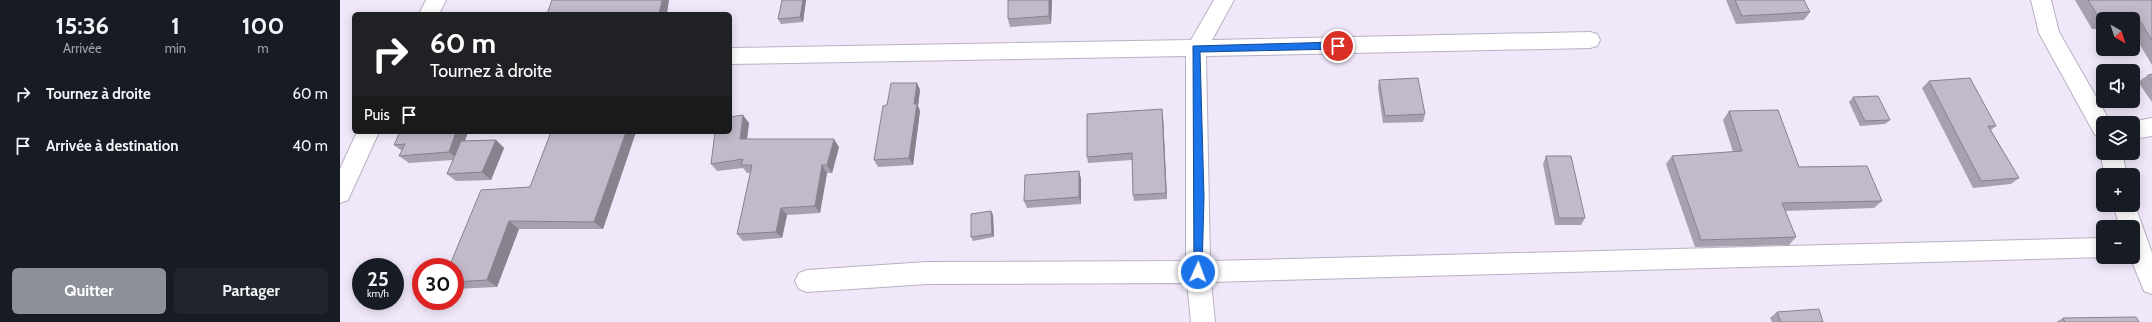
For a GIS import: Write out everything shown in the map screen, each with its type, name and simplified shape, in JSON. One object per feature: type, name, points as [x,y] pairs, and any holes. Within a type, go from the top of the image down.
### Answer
[{"type":"street","points":[[431,12],[436,0]]},
{"type":"street","points":[[1203,322],[1198,272],[1199,196],[1196,49],[1224,0]]},
{"type":"street","points":[[2041,0],[2049,33],[2096,117]]},
{"type":"street","points":[[732,56],[1196,49],[1590,40]]},
{"type":"street","points":[[2140,129],[2152,127]]},
{"type":"street","points":[[340,193],[367,134]]},
{"type":"street","points":[[807,281],[927,273],[1198,272],[2096,248]]},
{"type":"street","points":[[2140,255],[2152,283]]},
{"type":"building","points":[[552,0],[662,0],[659,12],[548,12]]},
{"type":"building","points":[[782,0],[803,0],[800,17],[778,19]]},
{"type":"building","points":[[1008,0],[1049,0],[1049,16],[1008,19]]},
{"type":"building","points":[[1735,0],[1804,0],[1810,12],[1742,16]]},
{"type":"building","points":[[2088,0],[2152,0],[2152,41],[2140,21],[2140,12],[2096,13]]},
{"type":"building","points":[[2152,74],[2152,81],[2148,75]]},
{"type":"building","points":[[1418,78],[1425,114],[1385,116],[1379,80]]},
{"type":"building","points":[[1970,78],[1996,126],[1988,126],[2019,178],[1981,181],[1929,81]]},
{"type":"building","points":[[891,83],[917,83],[914,104],[917,104],[909,158],[874,160],[883,106],[887,105]]},
{"type":"building","points":[[1878,96],[1890,120],[1865,121],[1853,97]]},
{"type":"building","points":[[1162,109],[1166,193],[1133,195],[1132,153],[1087,157],[1087,114]]},
{"type":"building","points":[[1778,110],[1799,167],[1867,166],[1882,201],[1782,203],[1796,237],[1701,240],[1672,156],[1742,151],[1729,111]]},
{"type":"building","points":[[743,115],[740,139],[834,139],[827,165],[822,165],[815,206],[781,208],[776,232],[737,234],[752,165],[741,165],[743,159],[711,164],[715,134],[732,134],[732,117]]},
{"type":"building","points":[[399,134],[455,134],[449,152],[399,156],[405,144],[394,145]]},
{"type":"building","points":[[550,134],[625,134],[594,222],[509,221],[487,280],[464,281],[464,258],[453,258],[481,190],[530,187]]},
{"type":"building","points":[[496,140],[482,172],[447,174],[461,141]]},
{"type":"building","points":[[1546,156],[1571,156],[1585,218],[1559,218]]},
{"type":"building","points":[[1079,171],[1079,197],[1024,201],[1025,175]]},
{"type":"building","points":[[991,211],[992,234],[971,237],[971,214]]},
{"type":"building","points":[[1819,309],[1823,322],[1781,322],[1777,312]]},
{"type":"building","points":[[2136,317],[2139,322],[2065,322],[2063,318]]},
{"type":"route","points":[[1198,272],[1199,197],[1196,49],[1338,46]]}]
